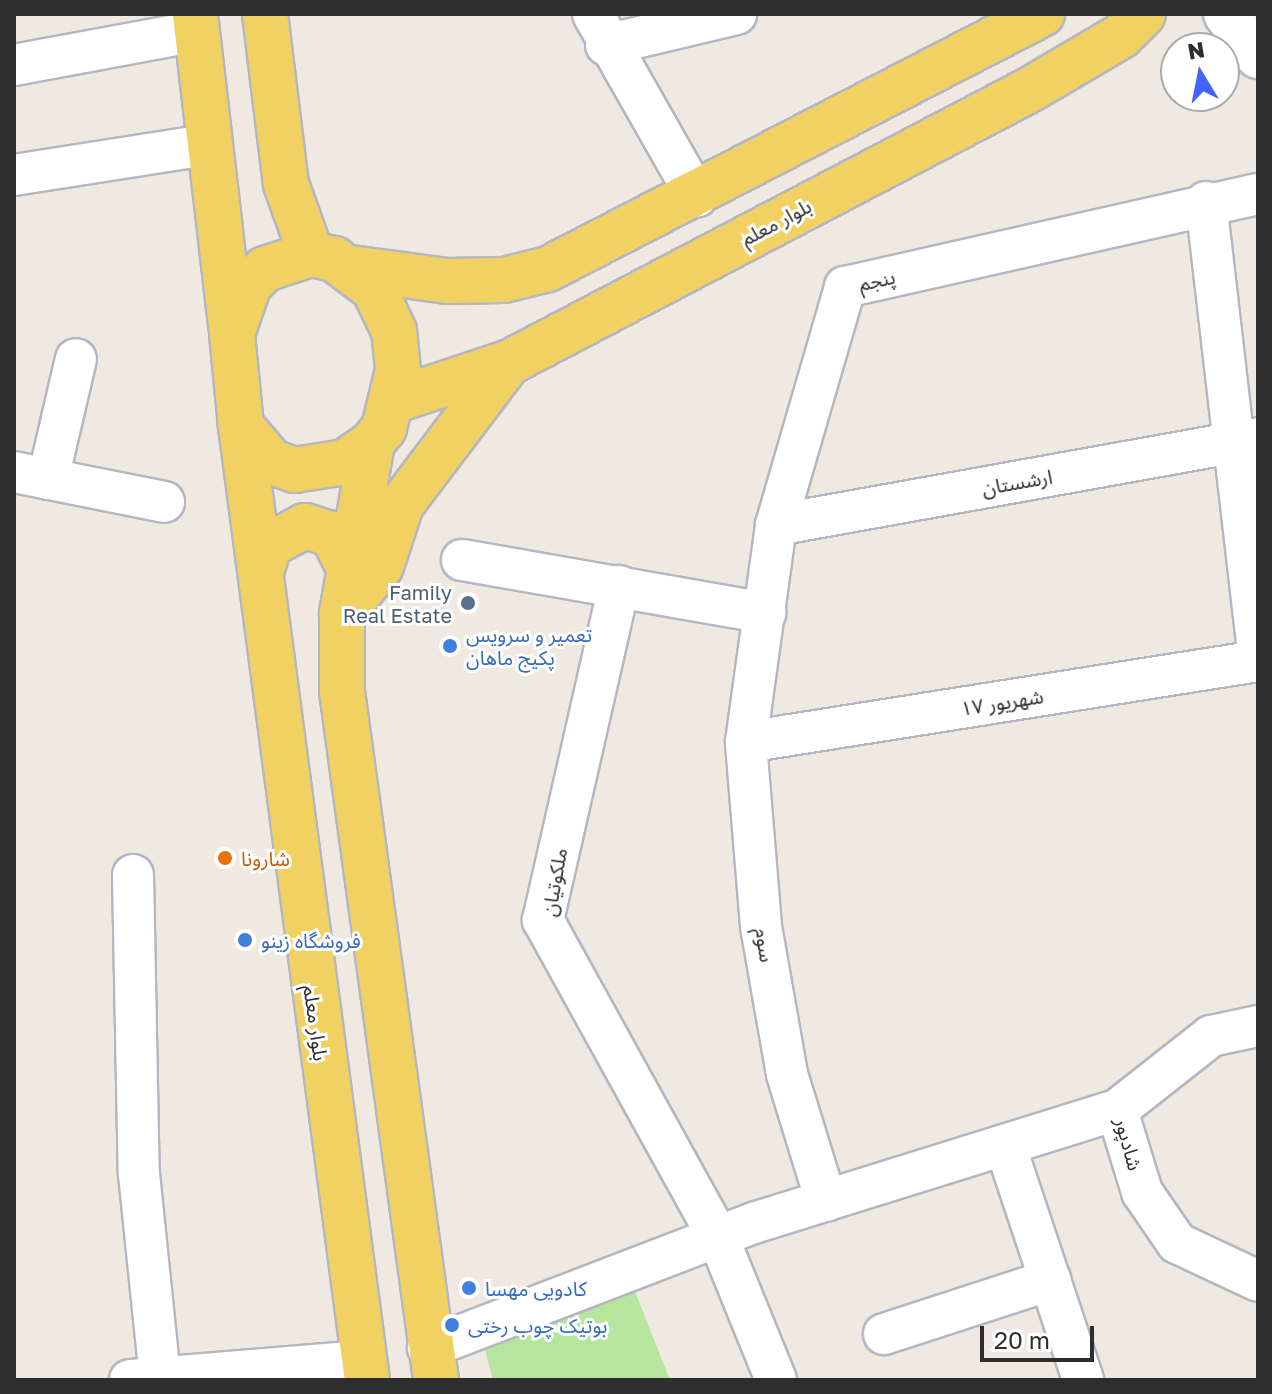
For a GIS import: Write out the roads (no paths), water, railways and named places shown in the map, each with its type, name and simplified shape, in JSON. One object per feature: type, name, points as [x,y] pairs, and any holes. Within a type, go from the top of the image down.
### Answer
[{"type":"main road","points":[[265,14],[286,184],[331,261],[385,305],[394,331],[393,401],[372,443],[342,614],[342,691],[432,1364]]},
{"type":"main road","points":[[232,334],[249,285],[265,269],[331,261],[504,280],[548,269],[697,197],[1042,14]]},
{"type":"main road","name":"بلوار معلم","points":[[393,401],[510,362],[1031,89],[1121,36],[1143,14]]},
{"type":"main road","points":[[196,23],[241,426],[272,462],[295,470],[345,462],[372,443]]},
{"type":"main road","points":[[342,614],[381,566],[401,505],[510,362]]},
{"type":"main road","name":"بلوار معلم","points":[[241,426],[365,1371]]},
{"type":"main road","points":[[261,572],[269,545],[305,526],[332,534],[350,570]]},
{"type":"street","points":[[697,197],[600,29],[736,14]]},
{"type":"street","points":[[14,65],[196,23]]},
{"type":"street","points":[[14,175],[211,144]]},
{"type":"street","name":"پنجم","points":[[757,683],[776,525],[845,287],[1206,202],[1258,194]]},
{"type":"street","points":[[1206,202],[1245,441],[1258,651]]},
{"type":"street","points":[[76,359],[31,475],[164,502]]},
{"type":"street","name":"ارشستان","points":[[776,525],[1245,441]]},
{"type":"street","points":[[462,560],[765,613]]},
{"type":"street","name":"ملکوتیان","points":[[619,586],[543,920],[718,1237],[776,1380]]},
{"type":"street","name":"۱۷ شهریور","points":[[746,742],[1258,661]]},
{"type":"street","name":"سوم","points":[[757,683],[746,742],[761,926],[787,1074],[826,1201]]},
{"type":"street","points":[[133,875],[145,1379],[365,1371]]},
{"type":"street","name":"شادپور","points":[[1258,1026],[1211,1036],[1117,1110],[1142,1192],[1177,1243],[1258,1281]]},
{"type":"street","points":[[432,1364],[718,1237],[1117,1110]]},
{"type":"street","points":[[1005,1145],[1083,1380]]},
{"type":"street","points":[[884,1334],[1050,1280]]},
{"type":"place","name":"Family Real Estate","points":[[468,603]]},
{"type":"place","name":"تعمیر و سرویس پکیج ماهان","points":[[450,646]]},
{"type":"place","name":"شارونا","points":[[225,858]]},
{"type":"place","name":"فروشگاه زینو","points":[[245,940]]},
{"type":"place","name":"کادویی مهسا","points":[[469,1288]]},
{"type":"place","name":"بوتیک چوب رختی","points":[[452,1325]]}]
